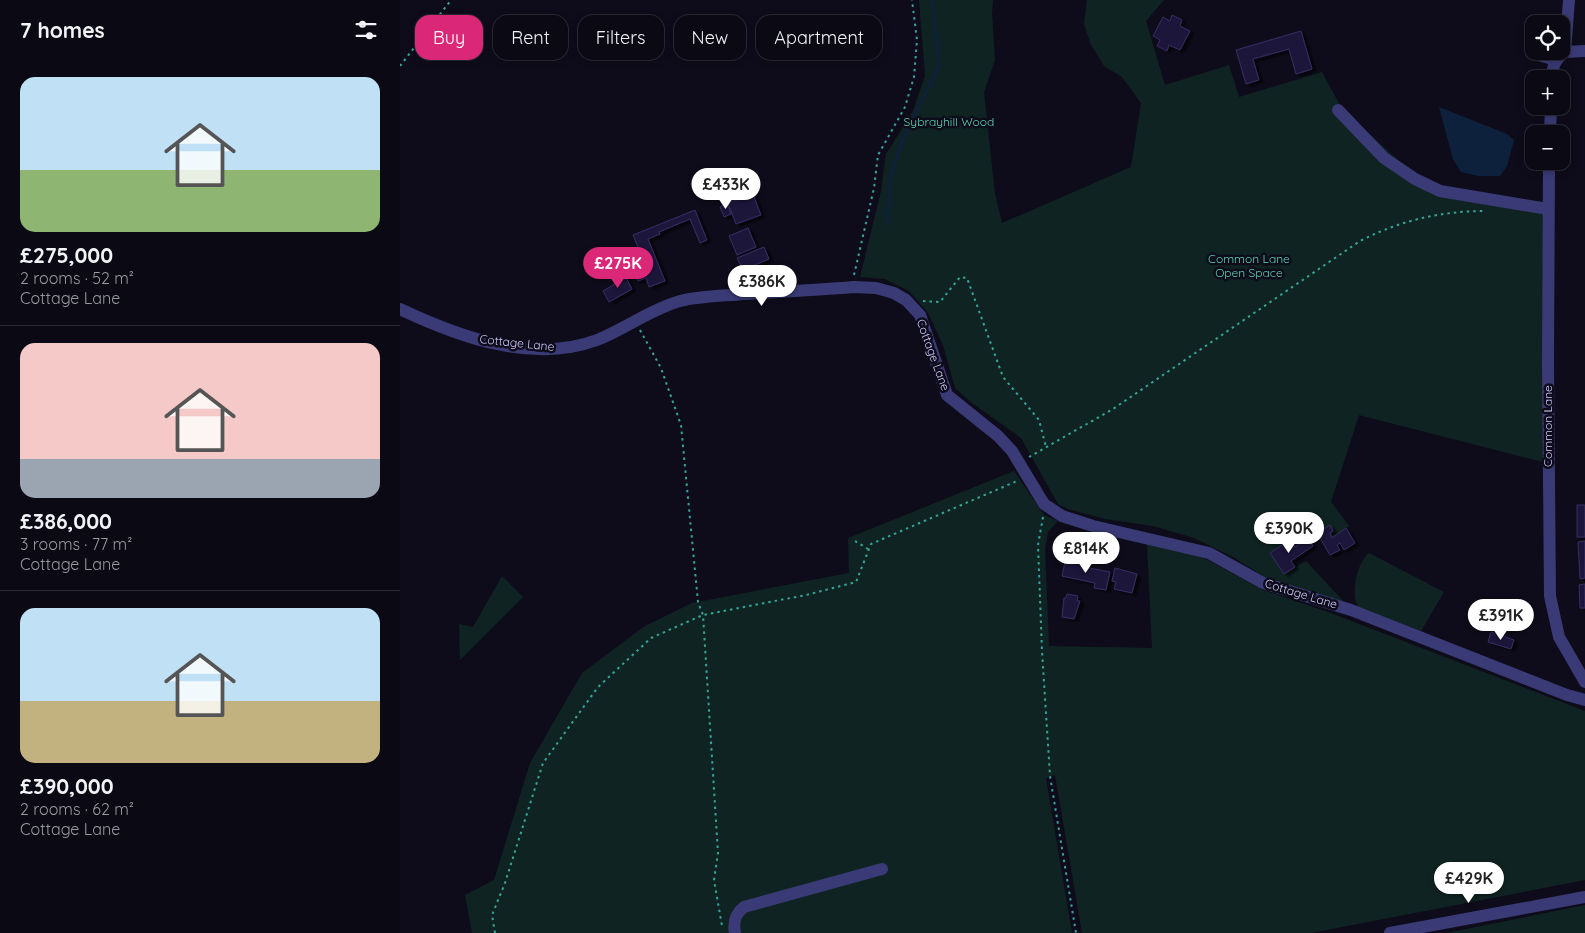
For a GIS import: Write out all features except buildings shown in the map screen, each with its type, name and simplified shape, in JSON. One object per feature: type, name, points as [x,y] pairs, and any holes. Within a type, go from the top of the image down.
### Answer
[{"type":"street","points":[[1567,15],[1569,0]]},
{"type":"street","points":[[1570,54],[1585,50]]},
{"type":"street","points":[[1338,110],[1384,158],[1415,179],[1440,191],[1548,209]]},
{"type":"street","name":"Common Lane","points":[[1549,170],[1550,596],[1559,637],[1585,682]]},
{"type":"street","name":"Cottage Lane","points":[[400,309],[465,337],[542,348],[576,347],[678,302],[704,297],[854,287],[876,288],[894,293],[906,300],[920,315],[947,395],[998,436],[1021,462],[1044,504],[1062,516],[1093,526],[1209,553],[1263,583],[1351,610],[1567,695],[1585,700]]},
{"type":"street","points":[[735,933],[734,919],[744,907],[882,869]]},
{"type":"street","points":[[1390,933],[1585,897]]},
{"type":"path","points":[[400,66],[451,0]]},
{"type":"path","points":[[854,287],[853,278],[874,188],[878,155],[905,107],[914,77],[917,40],[912,0]]},
{"type":"path","points":[[1021,462],[1113,409],[1360,241],[1386,228],[1432,215],[1459,211],[1493,211]]},
{"type":"path","points":[[906,300],[940,302],[960,277],[967,278],[1003,377],[1039,420],[1046,447]]},
{"type":"path","points":[[634,323],[661,368],[682,425],[698,602],[703,615],[718,853],[714,880],[723,933]]},
{"type":"path","points":[[495,933],[492,915],[505,883],[543,763],[598,687],[650,638],[703,615],[806,595],[856,582],[871,544],[1028,475]]},
{"type":"path","points":[[1044,504],[1038,545],[1042,651],[1050,776],[1076,933]]},
{"type":"path","points":[[855,541],[868,549]]},
{"type":"green space","name":"Common Lane Open Space","points":[[919,0],[993,0],[995,60],[984,92],[995,194],[1002,223],[1131,167],[1141,103],[1122,77],[1104,66],[1091,45],[1084,24],[1087,0],[1164,0],[1146,21],[1165,85],[1229,65],[1239,97],[1322,72],[1342,109],[1398,160],[1452,198],[1545,210],[1543,462],[1359,415],[1331,502],[1349,526],[1332,538],[1330,533],[1333,530],[1330,526],[1295,547],[1270,553],[1284,574],[1306,561],[1345,603],[1271,581],[1233,557],[1194,538],[1153,526],[1105,519],[1068,509],[1058,504],[1021,438],[972,403],[955,388],[943,345],[928,313],[909,291],[885,279],[860,277],[881,191],[886,154],[913,111],[925,76]]},
{"type":"green space","points":[[1014,471],[1044,515],[1058,521],[1048,532],[1045,548],[1049,646],[1152,648],[1147,543],[1204,558],[1263,590],[1328,612],[1585,711],[1585,880],[1311,933],[1082,933],[1055,775],[1046,778],[1072,933],[472,933],[465,895],[494,880],[530,763],[582,673],[645,626],[692,603],[849,573],[848,538]]},
{"type":"green space","points":[[1369,553],[1444,592],[1421,631],[1358,607],[1355,595],[1356,579],[1361,564]]},
{"type":"green space","points":[[502,576],[523,597],[460,660],[459,624],[473,627]]},
{"type":"green space","points":[[1585,905],[1585,933],[1446,933]]},
{"type":"water","points":[[1439,107],[1507,134],[1514,140],[1507,166],[1500,176],[1478,176],[1461,172],[1453,159]]},
{"type":"waterway","points":[[887,223],[891,175],[902,141],[939,66],[932,0]]},
{"type":"park label","name":"Sybrayhill Wood","points":[[949,122]]}]
